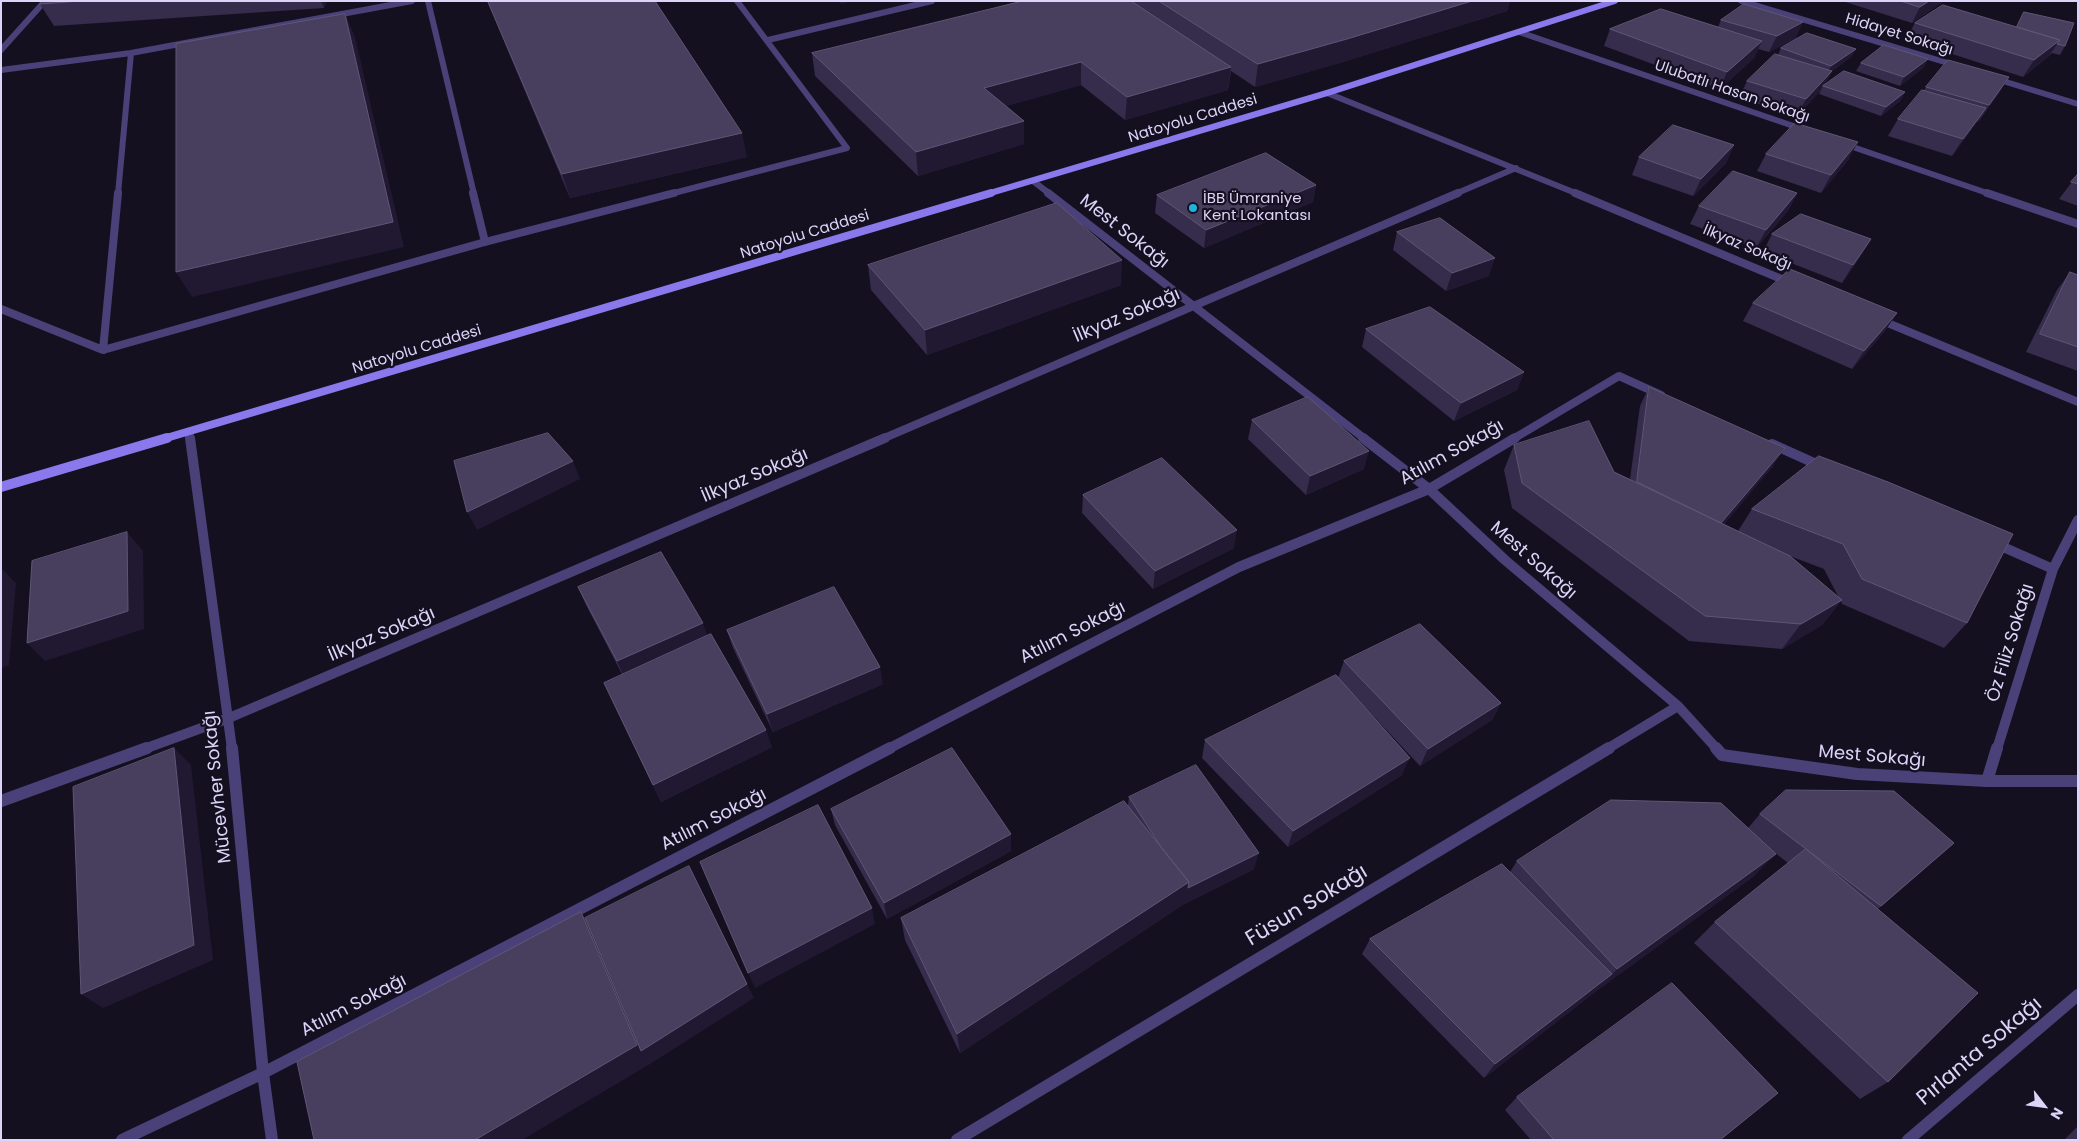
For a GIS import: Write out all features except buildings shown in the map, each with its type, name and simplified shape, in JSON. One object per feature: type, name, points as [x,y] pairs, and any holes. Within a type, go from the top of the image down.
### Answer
[{"type":"main road","name":"Natoyolu Caddesi","points":[[1,487],[189,433],[1328,93],[1615,1]]},
{"type":"street","points":[[1,50],[45,1]]},
{"type":"street","points":[[1,70],[131,52],[412,1]]},
{"type":"street","points":[[428,1],[485,242]]},
{"type":"street","points":[[1,309],[102,350],[485,242],[847,148],[737,1]]},
{"type":"street","points":[[768,40],[932,1]]},
{"type":"street","name":"Hidayet Sokağı","points":[[1741,1],[1895,46],[1968,70]]},
{"type":"street","name":"Ulubatlı Hasan Sokağı","points":[[1519,32],[1808,131]]},
{"type":"street","points":[[102,350],[131,52]]},
{"type":"street","points":[[1986,76],[2078,104]]},
{"type":"street","name":"İlkyaz Sokağı","points":[[1328,93],[1516,168],[1802,287]]},
{"type":"street","points":[[1836,141],[2078,224]]},
{"type":"street","name":"İlkyaz Sokağı","points":[[1,801],[229,718],[1516,168]]},
{"type":"street","name":"Mest Sokağı","points":[[1033,181],[1430,489],[1505,560],[1678,706],[1722,755],[1857,774],[1987,781],[2078,781]]},
{"type":"street","points":[[1866,314],[2078,402]]},
{"type":"street","name":"Atılım Sokağı","points":[[122,1140],[262,1074],[1239,567],[1430,489],[1618,376],[1673,400]]},
{"type":"street","name":"Mücevher Sokağı","points":[[189,433],[229,718],[262,1074],[272,1140]]},
{"type":"street","points":[[1763,440],[1836,472]]},
{"type":"street","name":"Öz Filiz Sokağı","points":[[1987,781],[2053,568],[2078,520]]},
{"type":"street","points":[[1980,536],[2053,568]]},
{"type":"street","name":"Füsun Sokağı","points":[[957,1140],[1678,706]]},
{"type":"street","name":"Pırlanta Sokağı","points":[[1908,1140],[2078,995]]},
{"type":"place","name":"İBB Ümraniye Kent Lokantası","points":[[1193,208]]}]
